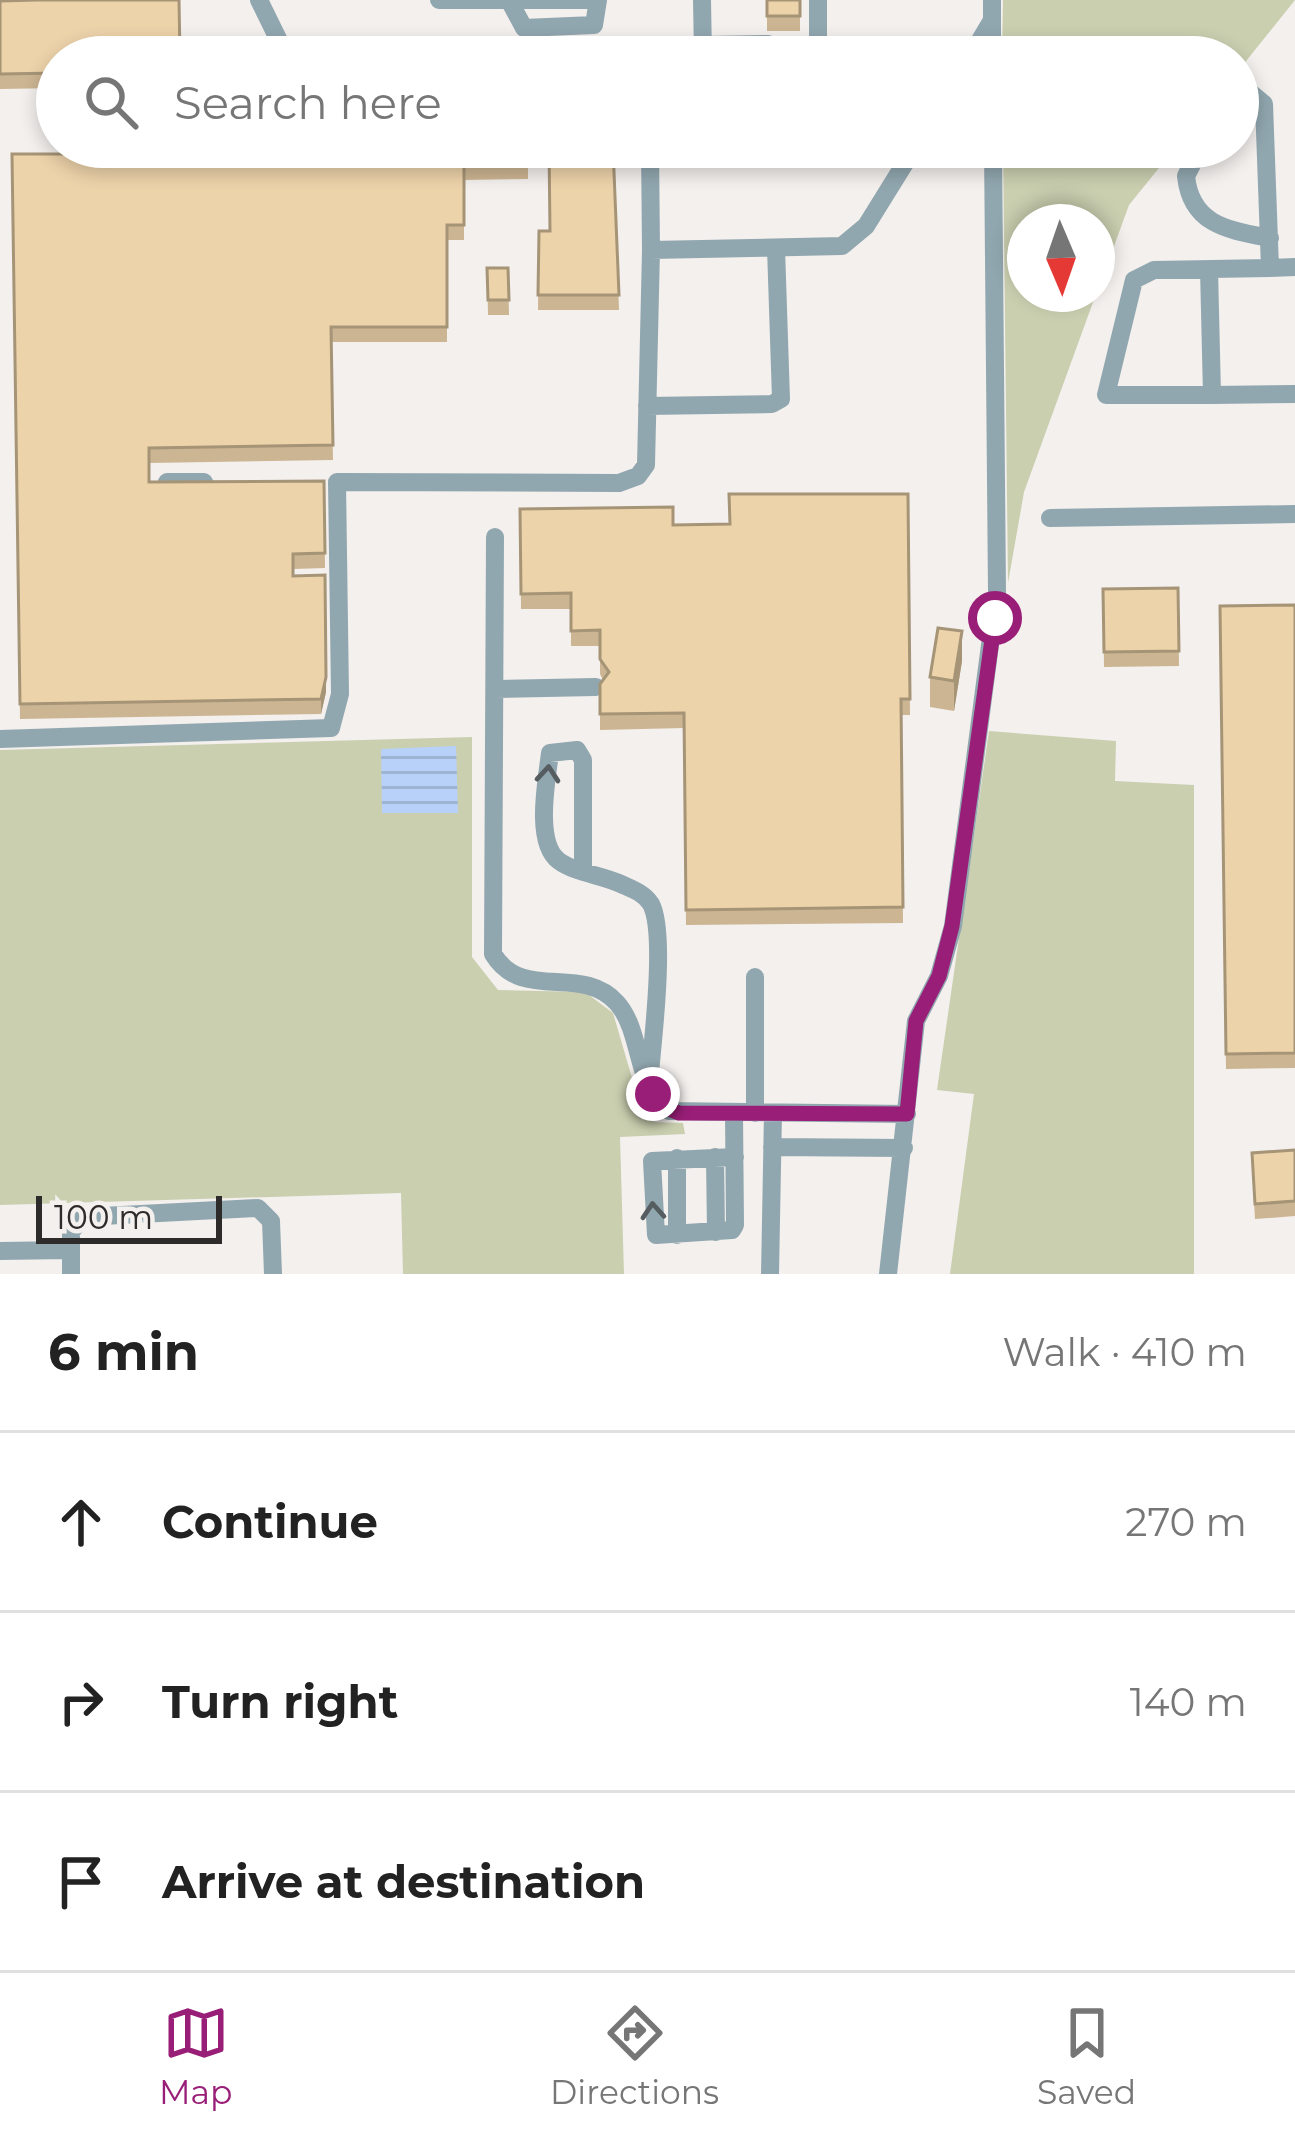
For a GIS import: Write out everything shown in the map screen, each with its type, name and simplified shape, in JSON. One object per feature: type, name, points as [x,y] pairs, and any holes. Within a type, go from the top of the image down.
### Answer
[{"type":"street","points":[[259,0],[277,36]]},
{"type":"street","points":[[439,0],[510,2],[524,28],[594,25],[594,1]]},
{"type":"street","points":[[702,0],[703,36]]},
{"type":"street","points":[[818,0],[818,36]]},
{"type":"street","points":[[1259,100],[1264,104],[1270,268]]},
{"type":"street","points":[[316,482],[629,480],[646,465],[650,168]]},
{"type":"street","points":[[651,250],[833,248],[852,241],[901,168]]},
{"type":"street","points":[[888,1274],[916,1021],[939,976],[952,926],[995,618],[993,168]]},
{"type":"street","points":[[1190,168],[1186,176],[1199,213],[1217,227],[1270,238]]},
{"type":"street","points":[[647,406],[772,404],[781,399],[776,248]]},
{"type":"street","points":[[1295,267],[1154,270],[1134,280],[1105,392],[1110,397],[1295,394]]},
{"type":"street","points":[[1209,269],[1212,395]]},
{"type":"street","points":[[167,482],[231,482]]},
{"type":"street","points":[[0,739],[331,728],[340,694],[337,482]]},
{"type":"street","points":[[1050,518],[1295,514]]},
{"type":"street","points":[[495,537],[493,954],[520,980],[594,986],[607,994],[627,1018],[656,1100],[669,1111],[907,1114]]},
{"type":"street","points":[[495,689],[596,687]]},
{"type":"street","points":[[583,870],[583,760],[577,750],[562,748],[550,753],[546,839],[560,862],[638,891],[654,914],[657,994],[650,1083]]},
{"type":"street","points":[[755,977],[764,1113],[772,1148],[770,1274]]},
{"type":"street","points":[[725,1157],[656,1159],[650,1165],[653,1228],[658,1237],[716,1232],[734,1113]]},
{"type":"street","points":[[772,1148],[904,1148]]},
{"type":"street","points":[[71,1274],[71,1232],[83,1217],[258,1208],[271,1221],[273,1274]]},
{"type":"street","points":[[0,1251],[68,1250]]},
{"type":"green space","points":[[1003,0],[1295,0],[1259,45],[1259,36],[1002,36]]},
{"type":"green space","points":[[1003,168],[1159,168],[1129,205],[1115,244],[1115,204],[1007,204],[1007,312],[1089,312],[1024,492],[1008,583]]},
{"type":"green space","points":[[989,731],[1116,741],[1115,781],[1194,785],[1194,1274],[950,1274],[974,1094],[937,1090]]},
{"type":"green space","points":[[472,737],[472,957],[498,990],[585,992],[613,1013],[642,1112],[655,1122],[683,1123],[685,1134],[620,1137],[624,1274],[403,1274],[401,1193],[0,1205],[0,750]]},
{"type":"water","points":[[456,746],[458,813],[382,813],[381,749]]},
{"type":"building","points":[[179,0],[180,36],[36,36],[36,73],[0,74],[0,1]]},
{"type":"building","points":[[767,0],[800,0],[800,16],[767,16]]},
{"type":"building","points":[[12,154],[36,154],[36,168],[464,168],[464,225],[447,225],[447,327],[331,327],[333,445],[149,448],[149,482],[324,481],[325,553],[293,554],[293,576],[325,575],[326,677],[321,699],[20,704]]},
{"type":"building","points":[[549,168],[614,168],[619,295],[538,295],[539,231],[550,231]]},
{"type":"building","points":[[487,268],[508,268],[509,300],[488,300]]},
{"type":"building","points":[[729,494],[908,494],[910,699],[901,699],[903,907],[686,910],[684,713],[600,714],[600,684],[609,672],[600,659],[600,630],[571,631],[571,593],[521,594],[520,509],[673,507],[673,525],[730,524]]},
{"type":"building","points":[[1178,588],[1179,651],[1104,652],[1103,589]]},
{"type":"building","points":[[1295,605],[1295,1053],[1226,1054],[1220,606]]},
{"type":"building","points":[[938,628],[962,631],[954,681],[930,677]]},
{"type":"building","points":[[1295,1150],[1295,1201],[1255,1204],[1252,1153]]},
{"type":"route","points":[[653,1094],[661,1106],[679,1113],[907,1114],[916,1021],[939,976],[952,926],[995,618]]}]
